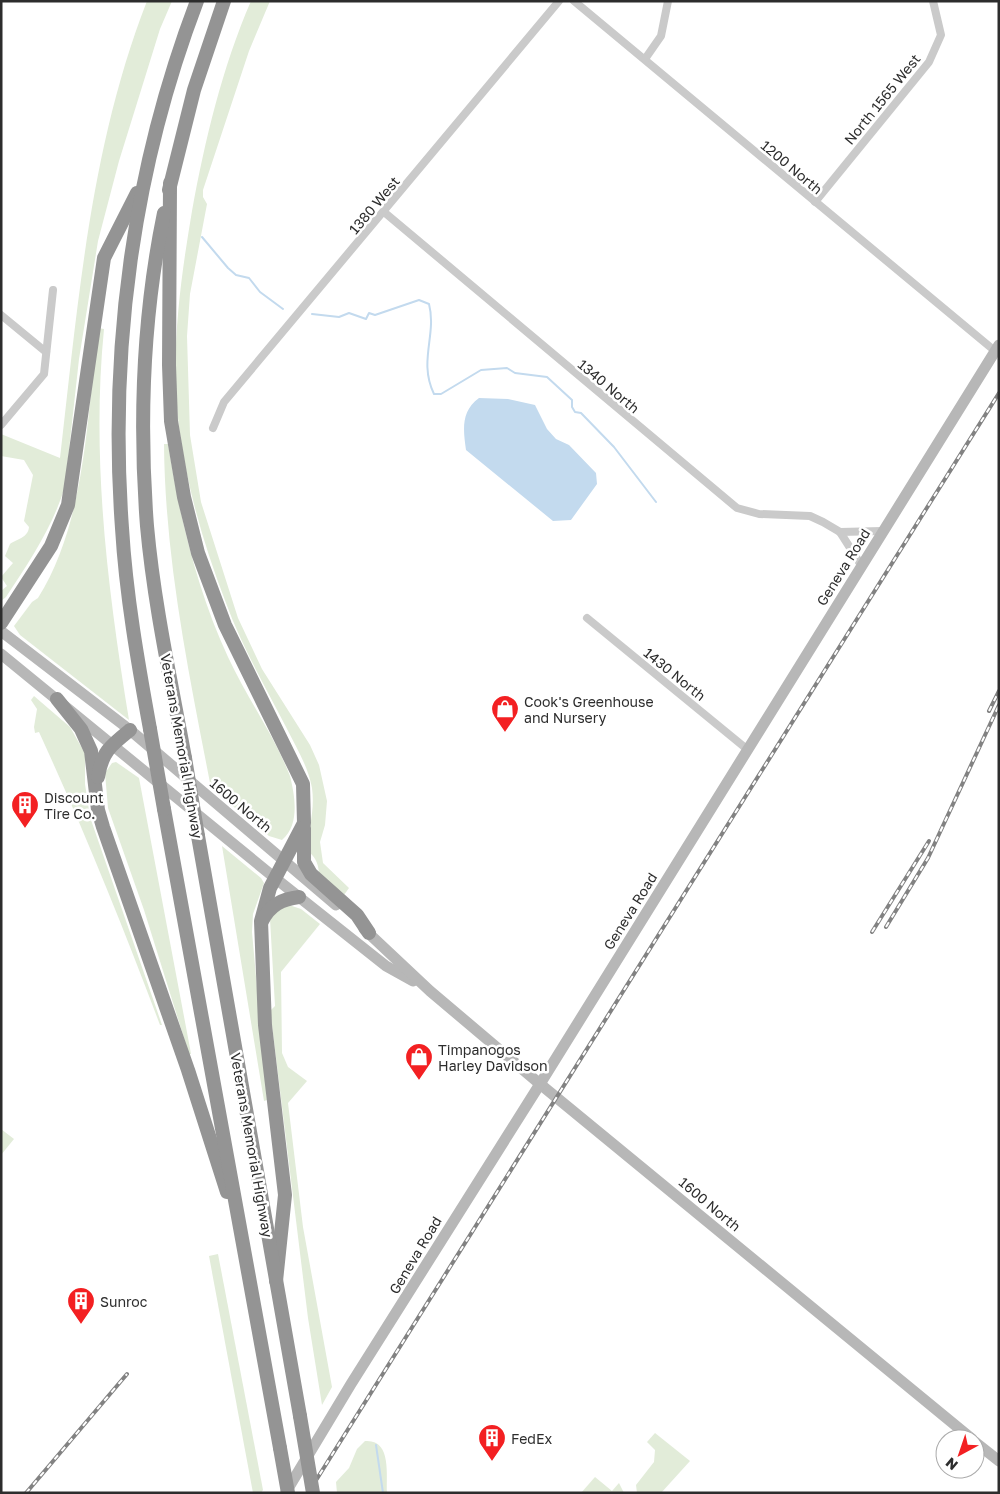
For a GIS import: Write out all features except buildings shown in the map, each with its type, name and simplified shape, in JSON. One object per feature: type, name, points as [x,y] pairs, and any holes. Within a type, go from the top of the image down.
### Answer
[{"type":"highway","name":"Veterans Memorial Highway","points":[[197,1],[166,94],[146,174],[131,254],[118,389],[118,456],[128,585],[150,730],[287,1493]]},
{"type":"highway","name":"Veterans Memorial Highway","points":[[224,1],[194,90],[170,183],[160,234],[150,310],[144,397],[147,527],[153,577],[313,1493]]},
{"type":"highway","points":[[1,623],[51,546],[68,505],[104,258],[146,174]]},
{"type":"highway","points":[[170,183],[169,365],[171,421],[184,497],[198,553],[225,625],[303,784],[304,862],[311,874],[357,915],[369,933]]},
{"type":"highway","points":[[57,700],[87,740],[92,757],[96,793],[103,828],[188,1070],[243,1242]]},
{"type":"highway","points":[[96,793],[103,756],[113,744],[130,730]]},
{"type":"highway","points":[[276,1282],[284,1195],[265,1025],[261,921],[266,897],[304,822]]},
{"type":"highway","points":[[261,921],[266,913],[280,902],[299,897]]},
{"type":"main road","name":"Geneva Road","points":[[287,1493],[351,1384],[540,1084],[997,348]]},
{"type":"main road","name":"1600 North","points":[[1,631],[130,730],[369,933],[430,991],[540,1084],[960,1429]]},
{"type":"main road","name":"1600 North","points":[[1,654],[275,878],[386,966],[430,991]]},
{"type":"main road","points":[[985,1450],[999,1461]]},
{"type":"street","name":"1380 West","points":[[213,428],[224,402],[559,1]]},
{"type":"street","name":"1200 North","points":[[574,1],[815,202],[997,348]]},
{"type":"street","points":[[645,59],[661,36],[668,1]]},
{"type":"street","name":"North 1565 West","points":[[815,202],[929,62],[941,35],[933,1]]},
{"type":"street","name":"1340 North","points":[[384,212],[737,508],[759,514],[810,516],[840,532]]},
{"type":"street","points":[[1,426],[44,374],[52,290]]},
{"type":"street","points":[[1,315],[46,352]]},
{"type":"street","points":[[840,532],[882,531]]},
{"type":"street","points":[[840,532],[861,565]]},
{"type":"street","name":"1430 North","points":[[587,618],[748,750]]},
{"type":"green space","points":[[147,1],[172,1],[160,29],[119,161],[98,241],[79,359],[65,486],[54,516],[40,544],[6,597],[1,601],[1,591],[7,586],[1,577],[13,563],[5,556],[10,544],[27,534],[28,531],[29,527],[24,521],[33,475],[24,460],[1,456],[1,434],[60,458],[80,284],[99,169],[112,112],[128,56]]},
{"type":"green space","points":[[251,1],[270,1],[249,51],[203,190],[203,197],[207,204],[190,294],[187,336],[190,435],[201,502],[238,618],[262,669],[310,745],[319,765],[327,801],[325,825],[320,842],[323,863],[349,888],[344,895],[319,873],[316,860],[306,850],[313,804],[308,772],[239,635],[218,582],[192,494],[182,450],[176,400],[176,346],[180,292],[192,211],[223,78]]},
{"type":"green space","points":[[98,328],[104,329],[99,427],[104,525],[114,623],[129,720],[20,635],[14,626],[32,602],[38,598],[54,568],[66,536],[82,467]]},
{"type":"green space","points":[[164,444],[168,444],[184,526],[207,606],[235,672],[284,761],[290,776],[295,810],[294,818],[288,834],[282,840],[269,836],[211,788],[187,660],[174,574],[165,488]]},
{"type":"green space","points":[[34,696],[70,727],[83,750],[85,749],[85,784],[90,817],[162,1025],[160,1025],[117,914],[71,804],[39,732],[35,733],[37,709],[31,700]]},
{"type":"green space","points":[[116,762],[139,778],[191,1054],[189,1054],[144,910],[108,808],[105,773],[112,763]]},
{"type":"green space","points":[[222,846],[261,878],[264,883],[253,914],[252,932],[267,1100],[264,1101]]},
{"type":"green space","points":[[289,905],[301,909],[320,924],[281,972],[282,1053],[288,1067],[307,1081],[288,1103],[303,1227],[332,1387],[322,1405],[308,1318],[271,1017],[271,1010],[275,1006],[270,919],[273,912]]},
{"type":"green space","points":[[1,1129],[14,1139],[1,1155]]},
{"type":"green space","points":[[218,1254],[263,1490],[261,1493],[253,1493],[209,1256]]},
{"type":"green space","points":[[655,1433],[690,1461],[661,1493],[637,1493],[636,1485],[654,1462],[655,1450],[647,1442]]},
{"type":"green space","points":[[365,1441],[374,1442],[384,1452],[387,1468],[387,1493],[337,1493],[336,1482],[349,1468],[357,1449]]},
{"type":"green space","points":[[595,1477],[612,1491],[619,1483],[624,1493],[581,1493]]},
{"type":"water","points":[[479,398],[508,399],[535,405],[547,429],[556,439],[569,445],[596,473],[597,484],[571,520],[553,521],[466,450],[464,428],[466,415],[473,403]]},
{"type":"waterway","points":[[202,237],[228,268],[236,275],[249,278],[260,292],[283,309]]},
{"type":"waterway","points":[[312,314],[339,317],[349,313],[366,319],[369,313],[375,315],[419,300],[429,304],[431,326],[427,359],[430,382],[434,394],[441,394],[481,370],[507,368],[515,373],[547,377],[572,400],[572,407],[575,412],[581,413],[614,447],[656,502]]},
{"type":"waterway","points":[[376,1445],[383,1493]]},
{"type":"railway","points":[[308,1493],[999,393]]},
{"type":"railway","points":[[989,711],[999,691]]},
{"type":"railway","points":[[886,927],[928,858],[999,705]]},
{"type":"railway","points":[[872,932],[929,841]]},
{"type":"railway","points":[[26,1493],[127,1374]]},
{"type":"place","name":"Cook's Greenhouse and Nursery","points":[[505,733]]},
{"type":"place","name":"Discount Tire Co.","points":[[25,829]]},
{"type":"place","name":"Timpanogos Harley Davidson","points":[[419,1081]]},
{"type":"place","name":"Sunroc","points":[[81,1325]]},
{"type":"place","name":"FedEx","points":[[492,1462]]}]
